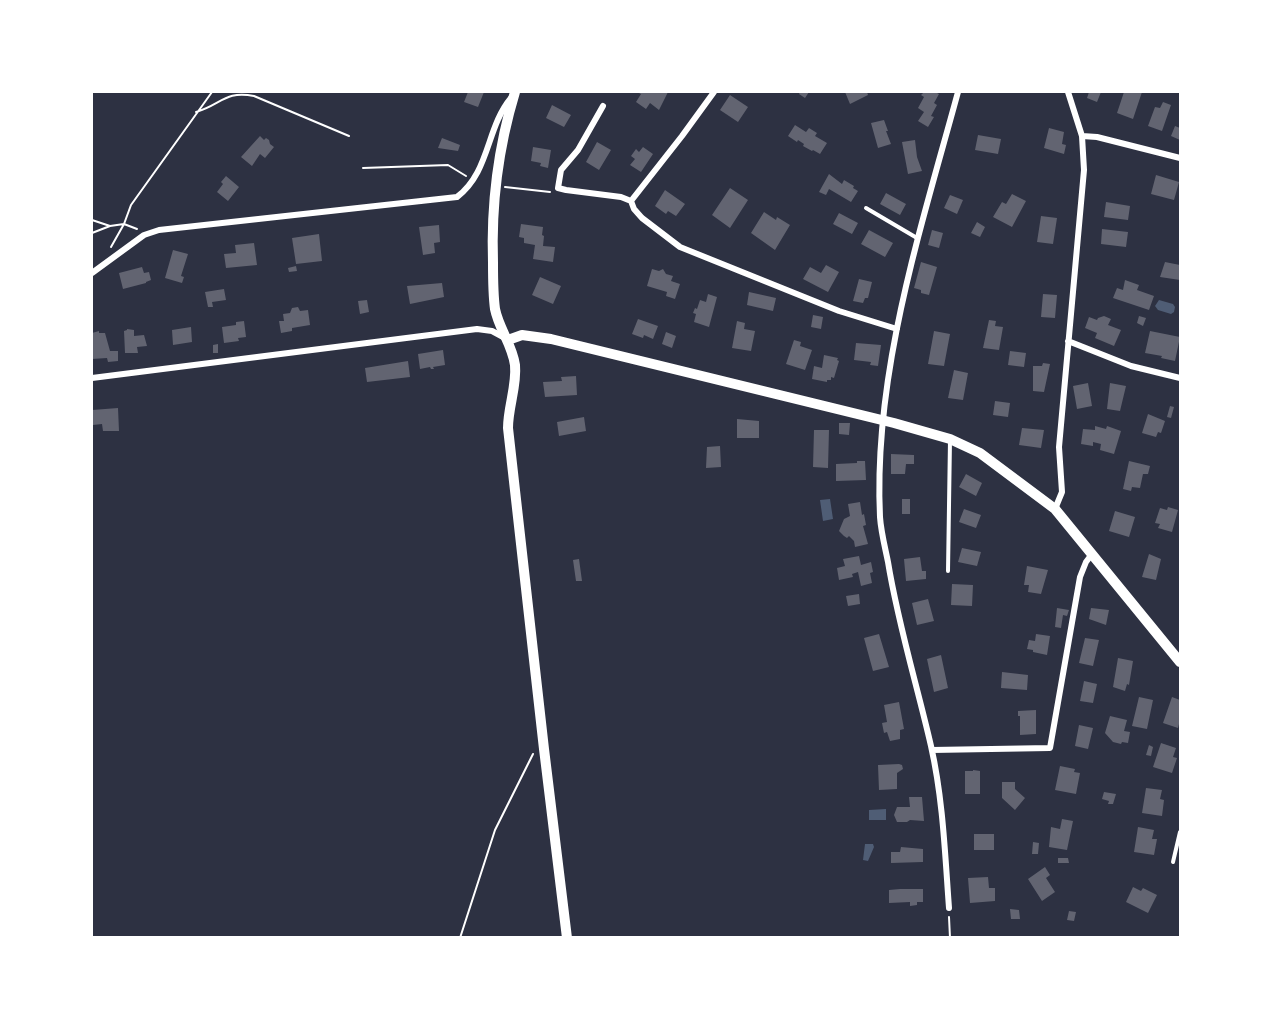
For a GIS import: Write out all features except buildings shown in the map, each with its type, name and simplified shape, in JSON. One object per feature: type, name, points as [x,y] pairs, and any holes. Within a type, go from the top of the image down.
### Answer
[{"type":"main road","points":[[515,92],[505,126],[495,186],[492,246],[495,308],[508,340],[515,375],[508,428],[543,748],[567,938]]},
{"type":"main road","points":[[508,340],[522,335],[551,339],[884,420],[950,439],[980,453],[1055,509],[1180,662]]},
{"type":"street","points":[[92,273],[144,235],[159,230],[457,197],[474,181],[484,161],[501,110],[515,92]]},
{"type":"street","points":[[632,201],[714,92]]},
{"type":"street","points":[[949,908],[943,819],[932,750],[916,680],[895,606],[880,520],[880,455],[897,328],[905,288],[958,92]]},
{"type":"street","points":[[1055,509],[1062,492],[1059,447],[1084,170],[1082,136],[1068,92]]},
{"type":"street","points":[[603,106],[578,150],[561,170],[558,184],[566,190],[621,197],[632,201]]},
{"type":"street","points":[[1082,136],[1097,137],[1180,158]]},
{"type":"street","points":[[632,201],[634,209],[642,218],[680,247],[839,311],[897,328]]},
{"type":"street","points":[[92,378],[477,329],[492,331],[508,340]]},
{"type":"street","points":[[1068,341],[1131,366],[1180,378]]},
{"type":"street","points":[[932,750],[1050,748],[1080,577],[1092,554]]},
{"type":"lane","points":[[866,208],[918,238]]},
{"type":"lane","points":[[948,571],[950,439]]},
{"type":"lane","points":[[1173,862],[1180,832]]},
{"type":"path","points":[[108,261],[108,253],[124,224],[131,205],[212,92]]},
{"type":"path","points":[[196,112],[228,96],[240,93],[254,96],[349,136]]},
{"type":"path","points":[[363,168],[448,165],[474,181]]},
{"type":"path","points":[[517,188],[549,192],[558,184]]},
{"type":"path","points":[[92,220],[110,226]]},
{"type":"path","points":[[92,233],[110,226],[124,224],[133,226],[144,235]]},
{"type":"path","points":[[460,938],[495,830],[532,754],[543,748]]},
{"type":"path","points":[[949,908],[950,938]]},
{"type":"water","points":[[1159,300],[1173,304],[1174,312],[1171,314],[1158,310],[1155,306]]},
{"type":"water","points":[[830,499],[833,519],[823,521],[820,500]]},
{"type":"water","points":[[886,809],[886,820],[869,820],[869,810]]},
{"type":"water","points":[[865,844],[873,844],[874,847],[868,861],[863,860]]}]
